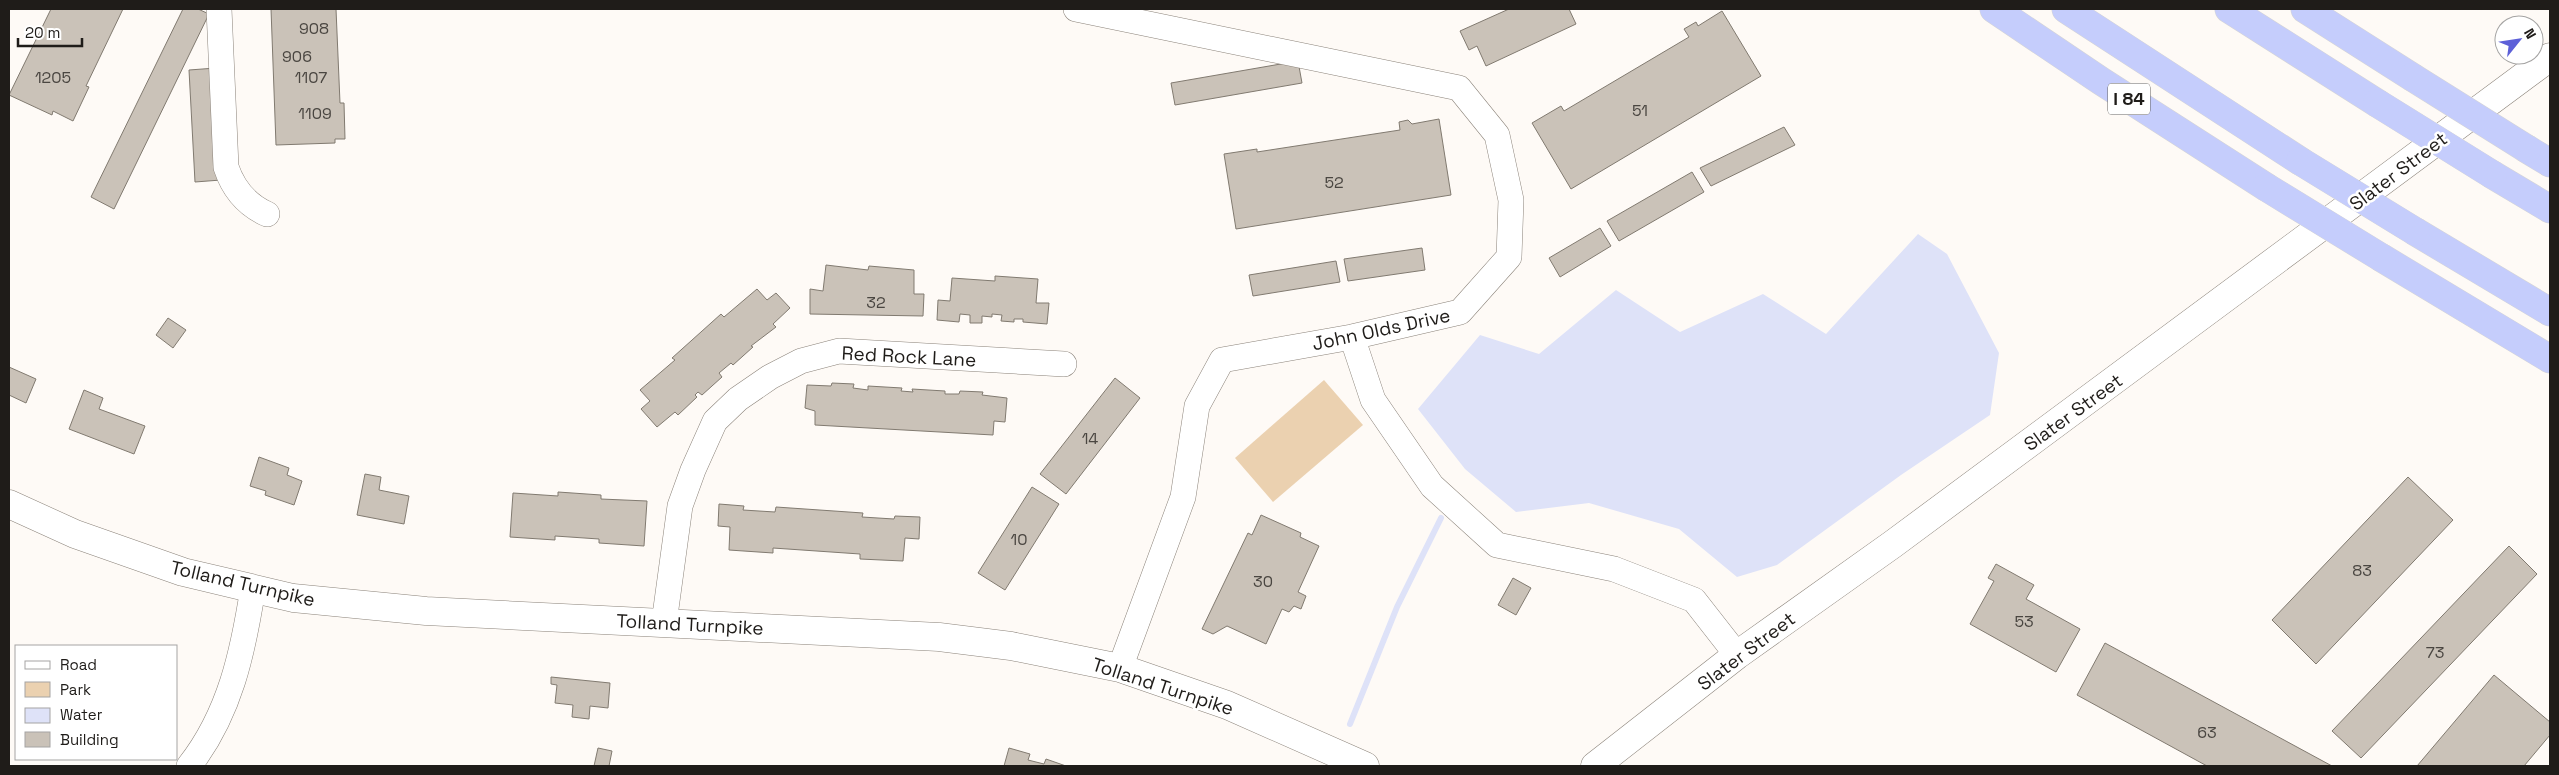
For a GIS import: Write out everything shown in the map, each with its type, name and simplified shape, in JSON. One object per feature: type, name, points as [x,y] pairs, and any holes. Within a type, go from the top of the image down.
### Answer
[{"type":"highway","name":"I 84","points":[[1994,9],[2100,81],[2266,187],[2550,359]]},
{"type":"highway","points":[[2066,9],[2300,161],[2550,312]]},
{"type":"highway","points":[[2229,9],[2550,210]]},
{"type":"highway","points":[[2305,9],[2550,163]]},
{"type":"street","points":[[219,9],[226,167],[231,179],[242,195],[256,209],[267,214]]},
{"type":"street","name":"John Olds Drive","points":[[1076,9],[1459,88],[1498,135],[1510,200],[1509,257],[1460,312],[1352,337],[1222,360],[1196,406],[1183,497],[1120,668]]},
{"type":"street","name":"Slater Street","points":[[1595,766],[1737,655],[1901,539],[2550,57]]},
{"type":"street","points":[[1352,337],[1373,400],[1432,486],[1497,546],[1614,569],[1694,600],[1737,655]]},
{"type":"street","name":"Red Rock Lane","points":[[664,622],[680,506],[697,462],[715,422],[738,399],[770,377],[801,362],[839,352],[1064,364]]},
{"type":"street","name":"Tolland Turnpike","points":[[9,504],[76,534],[183,572],[293,598],[426,611],[939,637],[1011,646],[1120,668],[1227,704],[1365,766]]},
{"type":"street","points":[[189,766],[217,723],[231,690],[252,588]]},
{"type":"green space","points":[[1324,380],[1363,425],[1273,502],[1235,458]]},
{"type":"water","points":[[1918,234],[1947,254],[1999,353],[1990,415],[1901,475],[1777,565],[1737,577],[1679,529],[1589,503],[1516,512],[1465,469],[1418,409],[1480,335],[1539,354],[1616,290],[1680,332],[1763,294],[1826,334]]},
{"type":"building","points":[[51,9],[123,9],[86,86],[89,87],[73,121],[53,111],[52,115],[9,95]]},
{"type":"building","points":[[183,9],[198,9],[209,14],[114,209],[91,197]]},
{"type":"building","points":[[271,9],[336,9],[340,103],[344,103],[345,139],[335,139],[335,143],[276,145]]},
{"type":"building","points":[[1509,9],[1569,9],[1576,24],[1486,66],[1477,46],[1469,50],[1460,31]]},
{"type":"building","points":[[1722,11],[1761,76],[1571,189],[1532,123],[1561,106],[1564,111],[1689,37],[1684,29],[1696,22],[1698,26]]},
{"type":"building","points":[[1298,61],[1302,83],[1175,105],[1171,83]]},
{"type":"building","points":[[216,68],[221,180],[195,182],[189,70]]},
{"type":"building","points":[[1439,119],[1451,195],[1236,229],[1224,154],[1257,149],[1257,152],[1400,130],[1399,122],[1408,120],[1412,124]]},
{"type":"building","points":[[1784,127],[1795,145],[1711,186],[1700,168]]},
{"type":"building","points":[[1692,172],[1704,192],[1619,241],[1607,221]]},
{"type":"building","points":[[1600,228],[1611,246],[1560,277],[1549,258]]},
{"type":"building","points":[[1422,248],[1425,270],[1348,281],[1344,259]]},
{"type":"building","points":[[1336,261],[1340,282],[1253,296],[1249,275]]},
{"type":"building","points":[[826,265],[868,270],[869,266],[914,270],[914,294],[924,294],[923,316],[810,314],[810,289],[823,291]]},
{"type":"building","points":[[995,276],[1038,279],[1036,303],[1049,303],[1047,324],[1023,322],[1023,319],[1014,319],[1014,322],[1001,321],[1002,315],[992,314],[992,317],[982,316],[982,323],[970,323],[970,315],[960,314],[959,322],[937,320],[938,300],[950,301],[952,278],[995,281]]},
{"type":"building","points":[[757,289],[767,300],[776,293],[790,308],[773,324],[776,327],[751,346],[753,347],[733,365],[731,363],[719,373],[722,377],[702,395],[698,392],[695,395],[697,397],[678,415],[675,412],[657,427],[641,409],[650,401],[640,390],[675,360],[672,358],[721,314],[724,317]]},
{"type":"building","points":[[168,318],[186,330],[173,348],[156,335]]},
{"type":"building","points":[[9,367],[36,379],[26,403],[9,395]]},
{"type":"building","points":[[1115,378],[1140,398],[1066,494],[1040,474]]},
{"type":"building","points":[[832,383],[854,384],[853,388],[868,390],[868,386],[902,388],[901,391],[913,392],[912,389],[945,391],[945,394],[959,394],[960,391],[983,392],[982,395],[1007,398],[1005,422],[994,421],[993,435],[815,425],[815,411],[805,408],[807,385],[831,386]]},
{"type":"building","points":[[84,390],[103,398],[99,409],[145,426],[134,454],[69,429]]},
{"type":"building","points":[[259,457],[289,468],[287,475],[302,481],[294,505],[265,495],[266,491],[250,486]]},
{"type":"building","points":[[365,474],[381,477],[379,490],[409,496],[404,524],[357,515]]},
{"type":"building","points":[[2408,477],[2453,520],[2316,664],[2272,620]]},
{"type":"building","points":[[1032,487],[1059,504],[1005,590],[978,573]]},
{"type":"building","points":[[558,492],[601,495],[601,499],[647,501],[644,546],[599,543],[599,539],[555,536],[555,540],[510,537],[513,493],[558,496]]},
{"type":"building","points":[[719,504],[744,506],[743,510],[775,512],[776,507],[863,513],[862,517],[894,519],[895,516],[920,517],[919,539],[905,538],[903,561],[860,559],[860,554],[773,548],[773,553],[729,550],[730,527],[718,526]]},
{"type":"building","points":[[1261,515],[1301,533],[1300,537],[1319,546],[1298,592],[1306,596],[1301,609],[1294,606],[1289,612],[1282,609],[1266,644],[1227,626],[1213,634],[1202,629],[1248,533],[1252,535]]},
{"type":"building","points":[[2509,546],[2537,574],[2361,758],[2332,731]]},
{"type":"building","points":[[1996,564],[2034,585],[2026,599],[2080,629],[2056,672],[1970,624],[1994,581],[1988,578]]},
{"type":"building","points":[[1513,578],[1531,588],[1516,615],[1498,605]]},
{"type":"building","points":[[2105,643],[2332,766],[2207,766],[2077,695]]},
{"type":"building","points":[[2494,675],[2550,722],[2550,735],[2524,766],[2417,766]]},
{"type":"building","points":[[551,677],[610,683],[608,708],[590,706],[589,719],[572,717],[573,705],[555,703],[557,685],[551,684]]},
{"type":"building","points":[[598,748],[612,751],[609,766],[594,766]]},
{"type":"building","points":[[1009,748],[1030,754],[1028,760],[1044,764],[1046,759],[1066,766],[1004,766]]},
{"type":"waterway","points":[[1350,724],[1397,607],[1441,518]]}]
